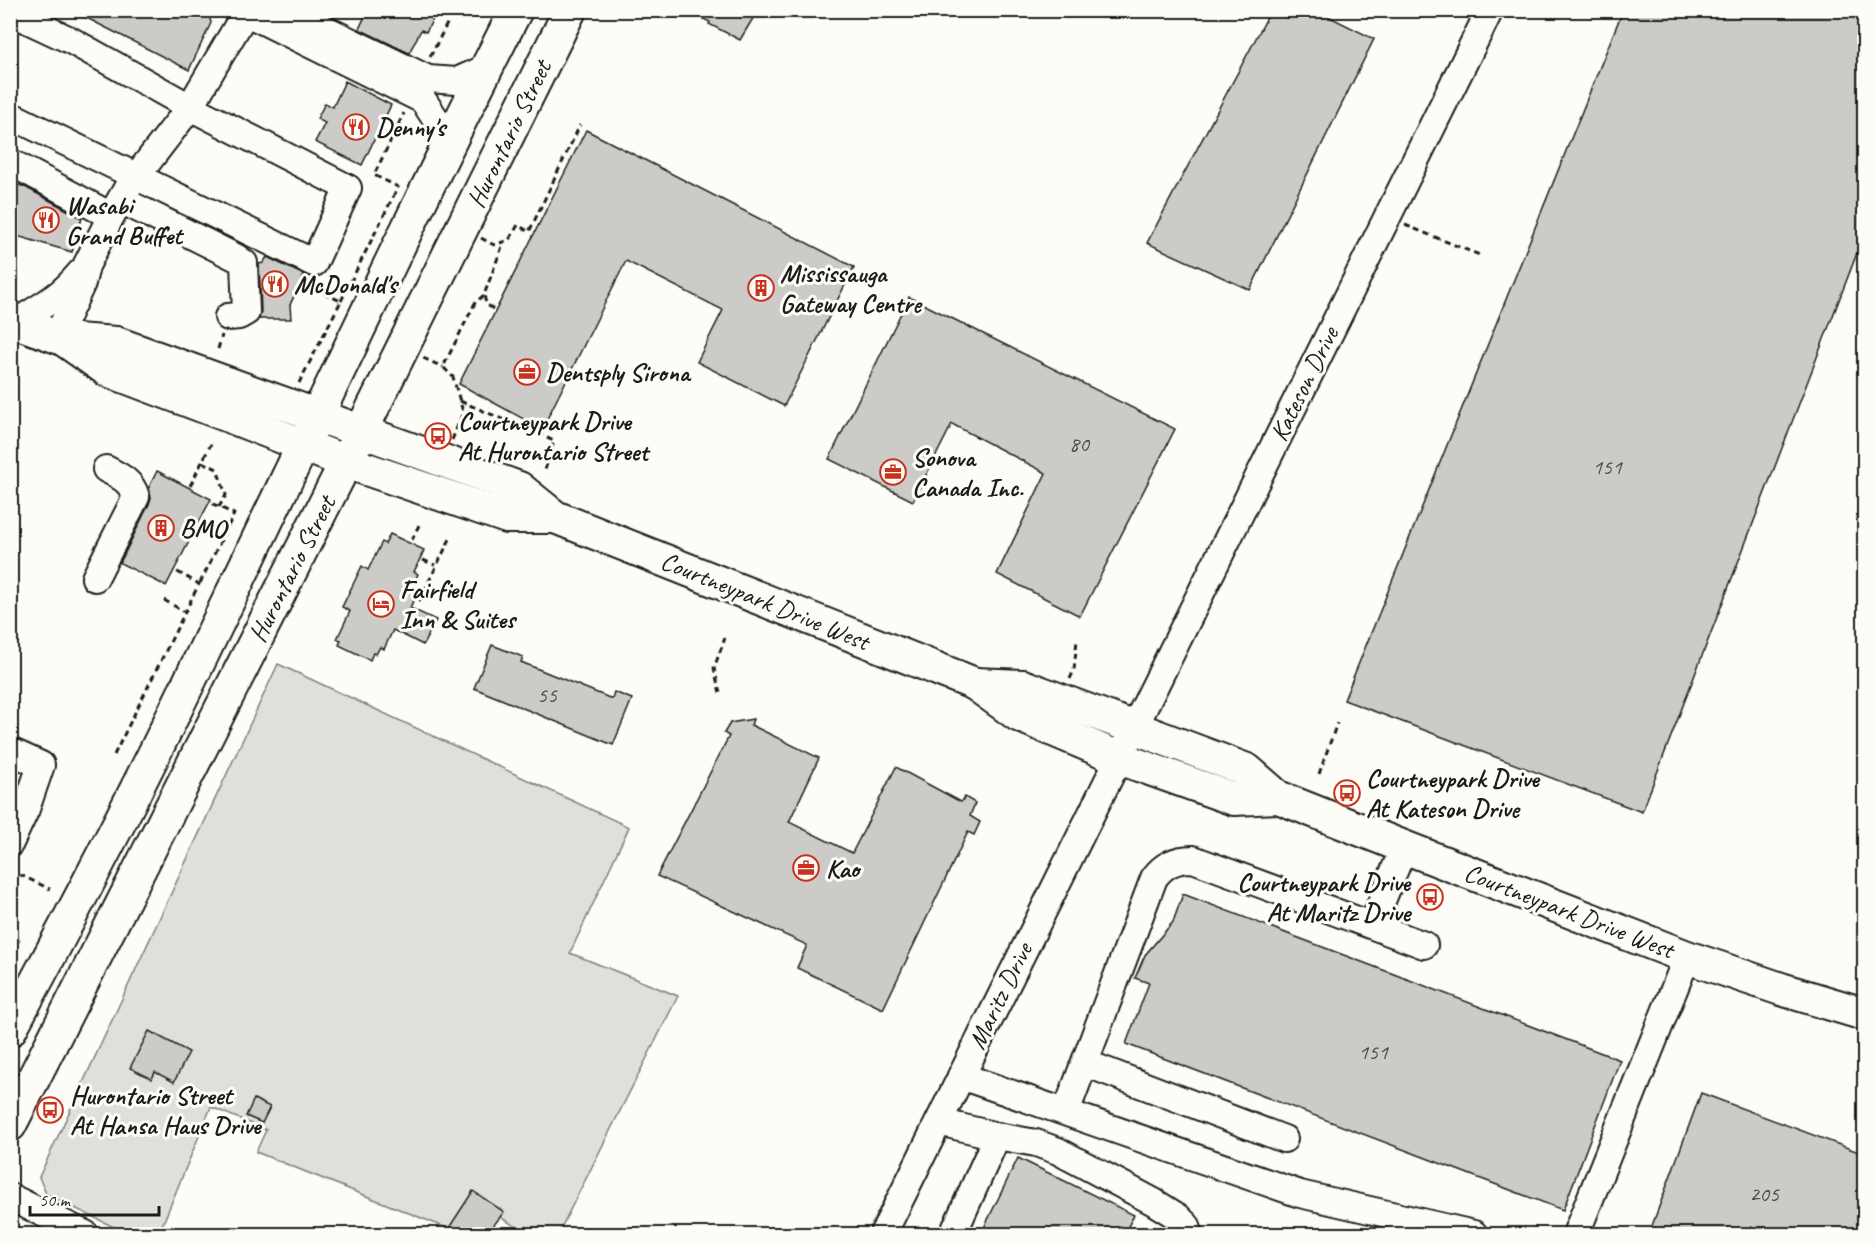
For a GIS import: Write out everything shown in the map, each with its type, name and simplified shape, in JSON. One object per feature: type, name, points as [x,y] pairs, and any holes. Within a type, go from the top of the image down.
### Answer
[{"type":"main road","name":"Hurontario Street","points":[[10,1030],[149,764],[302,446],[302,410],[448,146],[516,10]]},
{"type":"main road","name":"Hurontario Street","points":[[10,1125],[362,432],[570,10]]},
{"type":"main road","points":[[13,321],[60,338]]},
{"type":"main road","name":"Courtneypark Drive West","points":[[60,338],[116,343],[519,488],[555,517],[975,684],[1017,715],[1119,758],[1233,799],[1278,797]]},
{"type":"main road","name":"Courtneypark Drive West","points":[[60,338],[107,370],[346,462],[507,517],[555,517]]},
{"type":"main road","name":"Courtneypark Drive West","points":[[975,684],[1023,686],[1247,770],[1278,797],[1404,847],[1687,957],[1864,1014]]},
{"type":"street","points":[[286,10],[417,85],[448,146]]},
{"type":"street","name":"Kateson Drive","points":[[1119,758],[1490,10]]},
{"type":"street","points":[[13,321],[47,304],[66,290],[86,266],[116,208],[190,107],[246,11],[417,85]]},
{"type":"street","points":[[10,115],[314,263],[348,188],[190,107],[70,40],[15,16]]},
{"type":"street","points":[[417,85],[428,79],[457,81],[486,68]]},
{"type":"street","points":[[10,162],[237,258],[244,263],[246,312],[239,316],[228,317]]},
{"type":"street","points":[[60,338],[82,283],[86,266]]},
{"type":"street","points":[[95,578],[136,497],[134,489],[127,481],[106,469]]},
{"type":"street","points":[[10,751],[41,765],[26,809],[10,843]]},
{"type":"street","name":"Maritz Drive","points":[[883,1234],[1119,758]]},
{"type":"street","points":[[1372,926],[1404,847]]},
{"type":"street","points":[[1066,1112],[1154,878],[1171,862],[1193,859],[1424,945]]},
{"type":"street","points":[[1576,1234],[1687,957]]},
{"type":"street","points":[[1085,1063],[1284,1139]]},
{"type":"street","points":[[961,1076],[1300,1194],[1474,1234]]},
{"type":"street","points":[[939,1122],[1036,1143],[1058,1151],[1162,1207],[1187,1226],[1189,1234]]},
{"type":"street","points":[[953,1234],[997,1136]]},
{"type":"street","points":[[10,1197],[85,1234]]},
{"type":"path","points":[[302,410],[341,301],[398,187],[374,175],[454,10]]},
{"type":"path","points":[[462,228],[494,245],[509,240],[518,225],[529,232],[580,125]]},
{"type":"path","points":[[1387,218],[1482,256]]},
{"type":"path","points":[[444,461],[463,412],[453,376],[444,367],[475,303],[484,296],[504,242]]},
{"type":"path","points":[[314,263],[306,285],[341,301]]},
{"type":"path","points":[[484,296],[486,304],[493,309]]},
{"type":"path","points":[[460,401],[554,441],[544,473]]},
{"type":"path","points":[[190,486],[211,444]]},
{"type":"path","points":[[202,462],[217,469],[226,495],[219,507]]},
{"type":"path","points":[[114,755],[234,514],[211,503]]},
{"type":"path","points":[[412,540],[419,525]]},
{"type":"path","points":[[419,601],[451,537]]},
{"type":"path","points":[[423,560],[436,566]]},
{"type":"path","points":[[174,570],[200,584]]},
{"type":"path","points":[[164,600],[185,612]]},
{"type":"path","points":[[720,693],[714,668],[725,638]]},
{"type":"path","points":[[1069,682],[1074,670],[1077,640]]},
{"type":"path","points":[[1319,774],[1337,723]]},
{"type":"path","points":[[10,870],[50,889]]},
{"type":"path","points":[[10,936],[20,941]]},
{"type":"shaded area","points":[[278,664],[629,827],[570,953],[678,996],[558,1234],[528,1234],[500,1217],[503,1211],[473,1192],[449,1229],[256,1152],[266,1130],[211,1107],[159,1233],[161,1234],[128,1234],[46,1194],[39,1177]]},
{"type":"building","points":[[71,10],[208,10],[211,23],[189,70]]},
{"type":"building","points":[[368,10],[430,10],[428,15],[434,17],[426,32],[421,30],[409,53],[359,29]]},
{"type":"building","points":[[684,10],[758,10],[740,40]]},
{"type":"building","points":[[1271,10],[1316,10],[1374,39],[1250,290],[1147,243]]},
{"type":"building","points":[[1623,10],[1864,10],[1864,235],[1642,812],[1344,700]]},
{"type":"building","points":[[345,81],[391,105],[362,165],[315,142],[325,123],[317,119],[325,103],[333,107]]},
{"type":"building","name":"Mississauga Gateway Centre","points":[[586,130],[854,267],[784,406],[697,362],[723,310],[626,261],[542,429],[459,384]]},
{"type":"building","name":"Wasabi Grand Buffet","points":[[10,182],[25,187],[82,218],[72,252],[10,234]]},
{"type":"building","name":"McDonald's","points":[[267,257],[304,275],[290,305],[291,319],[259,319],[261,311],[259,264],[263,263]]},
{"type":"building","points":[[909,297],[1175,429],[1080,616],[997,574],[1046,473],[952,424],[913,501],[829,459]]},
{"type":"building","name":"BMO","points":[[157,471],[211,499],[166,586],[120,563],[149,504],[151,498],[149,487]]},
{"type":"building","points":[[390,534],[424,550],[414,572],[418,574],[412,587],[418,590],[410,608],[436,620],[423,645],[393,630],[384,649],[380,647],[376,654],[373,653],[370,660],[339,645],[341,640],[337,639],[350,611],[342,607],[362,566],[368,570],[382,542],[385,544]]},
{"type":"building","points":[[492,645],[523,657],[521,662],[612,699],[614,692],[632,699],[613,745],[474,688]]},
{"type":"building","name":"Kao","points":[[753,719],[751,725],[819,758],[789,822],[852,853],[896,767],[961,802],[965,797],[975,803],[970,816],[980,822],[974,835],[968,832],[883,1009],[797,968],[807,945],[657,876],[729,736],[724,733],[730,723]]},
{"type":"building","points":[[1183,894],[1620,1060],[1563,1210],[1126,1044],[1149,983],[1135,978],[1145,955],[1173,922]]},
{"type":"building","points":[[149,1031],[189,1052],[174,1082],[155,1072],[152,1079],[130,1068]]},
{"type":"building","points":[[1701,1093],[1864,1154],[1864,1234],[1649,1234]]},
{"type":"building","points":[[254,1099],[270,1107],[262,1123],[246,1116]]},
{"type":"building","points":[[1018,1158],[1134,1215],[1124,1234],[981,1234]]},
{"type":"building","points":[[473,1191],[504,1212],[487,1234],[445,1234]]},
{"type":"place","name":"Denny's","points":[[356,127]]},
{"type":"place","name":"Wasabi Grand Buffet","points":[[46,220]]},
{"type":"place","name":"McDonald's","points":[[275,284]]},
{"type":"place","name":"Mississauga Gateway Centre","points":[[761,288]]},
{"type":"place","name":"Dentsply Sirona","points":[[527,372]]},
{"type":"place","name":"Courtneypark Drive At Hurontario Street","points":[[438,436]]},
{"type":"place","name":"Sonova Canada Inc.","points":[[893,472]]},
{"type":"place","name":"BMO","points":[[161,528]]},
{"type":"place","name":"Fairfield Inn & Suites","points":[[381,604]]},
{"type":"place","name":"Courtneypark Drive At Kateson Drive","points":[[1347,793]]},
{"type":"place","name":"Kao","points":[[806,868]]},
{"type":"place","name":"Courtneypark Drive At Maritz Drive","points":[[1430,897]]},
{"type":"place","name":"Hurontario Street At Hansa Haus Drive","points":[[50,1110]]}]
